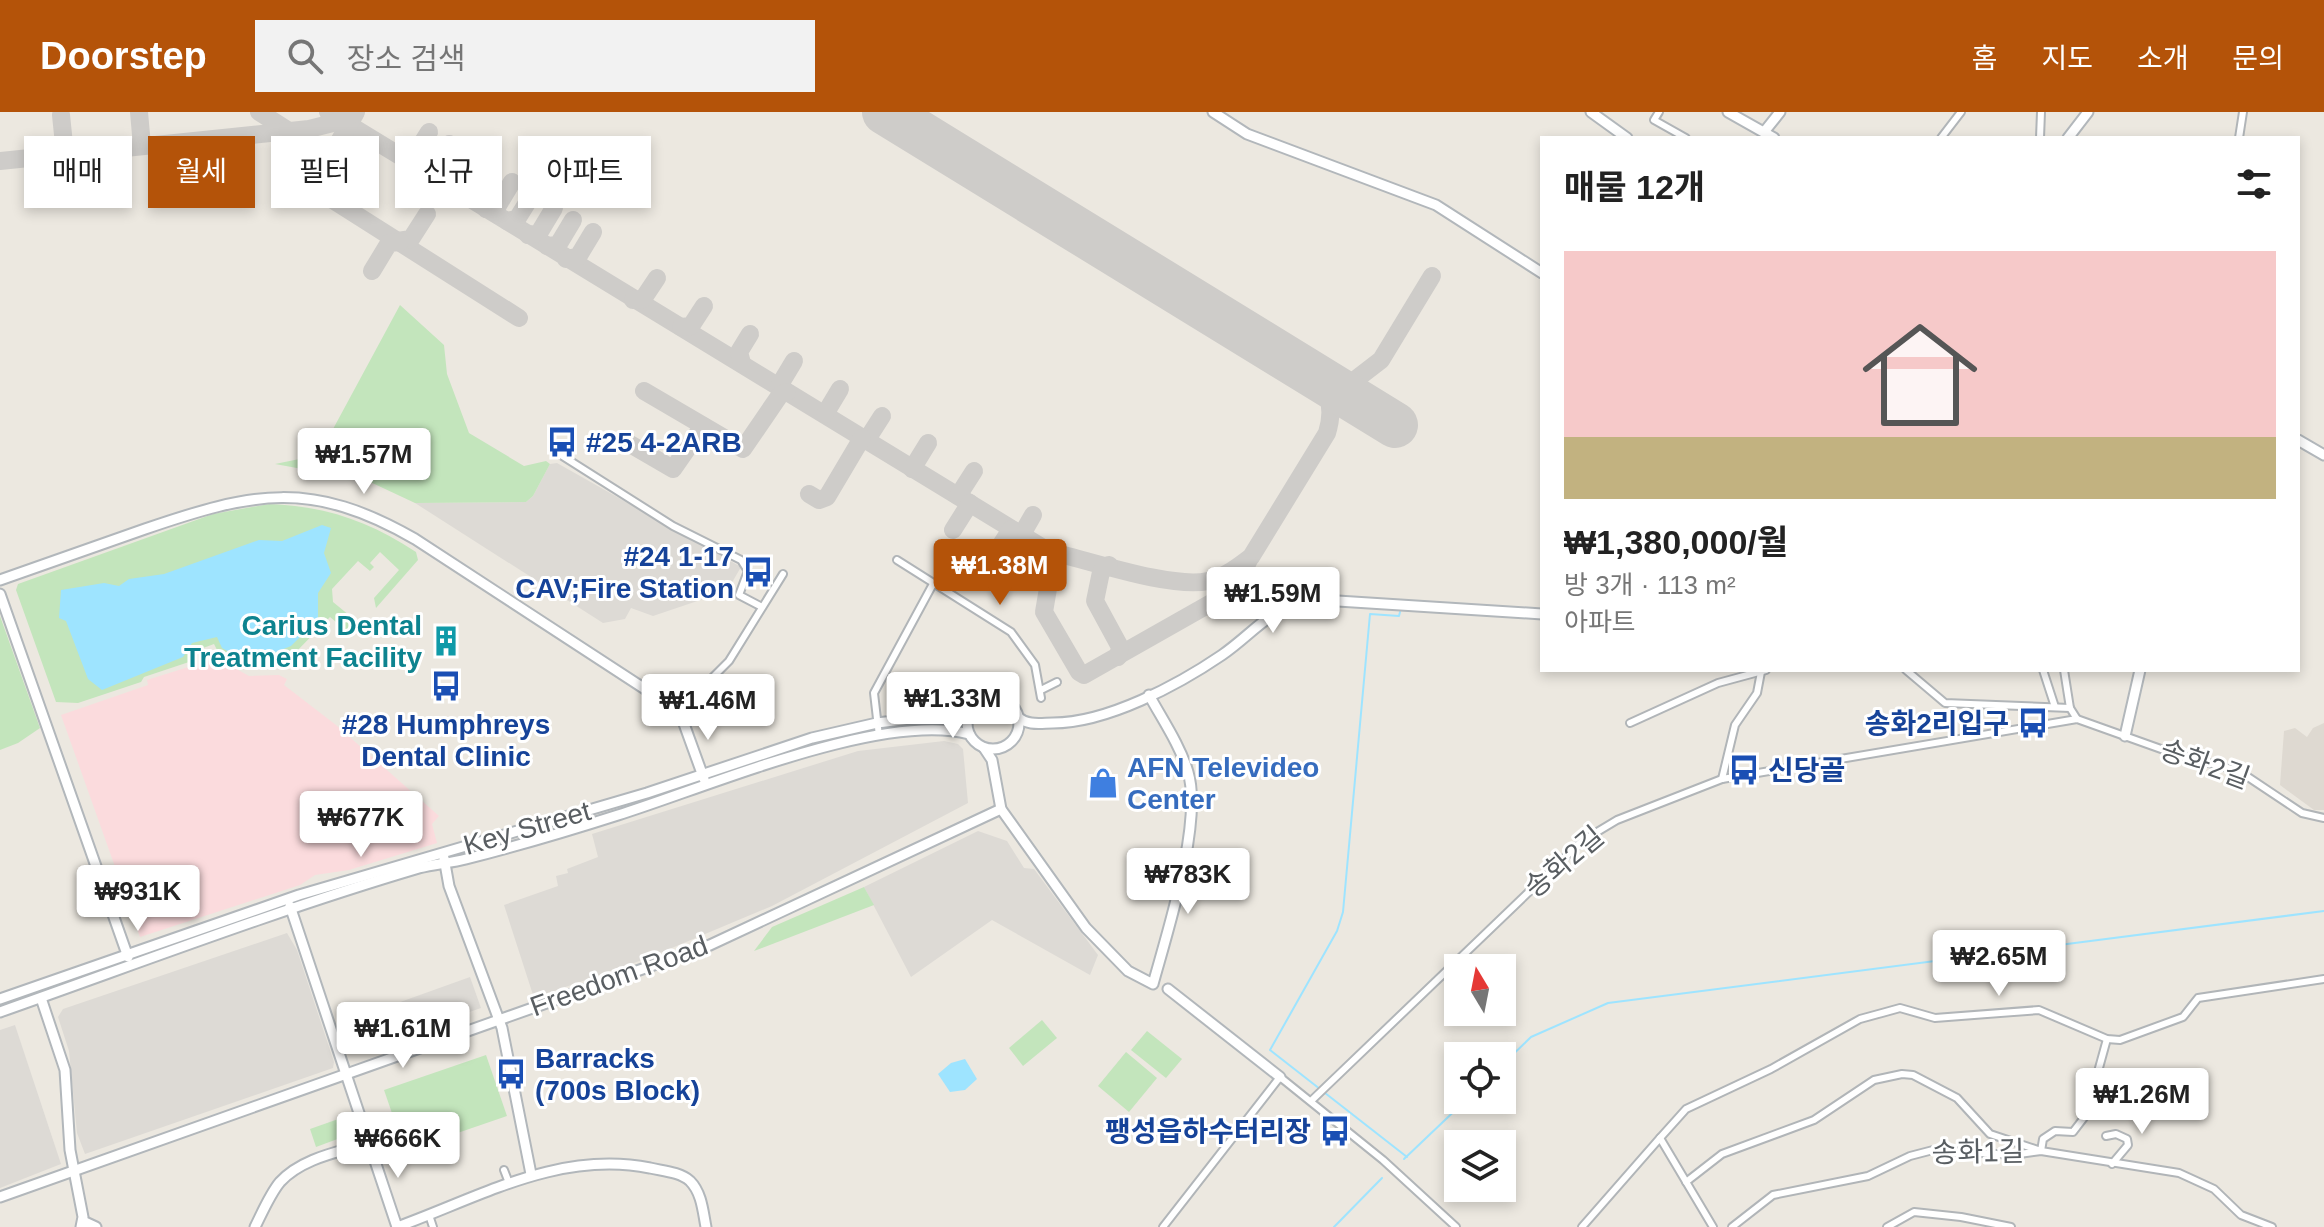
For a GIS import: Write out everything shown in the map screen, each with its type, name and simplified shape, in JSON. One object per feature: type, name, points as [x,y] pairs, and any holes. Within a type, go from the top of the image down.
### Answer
[{"type":"street","points":[[1213,112],[1247,134],[1436,205],[1540,272]]},
{"type":"street","points":[[1659,112],[1654,120],[1682,136]]},
{"type":"street","points":[[1728,112],[1763,135],[1780,112]]},
{"type":"street","points":[[1943,136],[1961,112]]},
{"type":"street","points":[[2040,136],[2041,112]]},
{"type":"street","points":[[2070,136],[2088,112]]},
{"type":"street","points":[[2239,136],[2243,112]]},
{"type":"street","points":[[1596,114],[1624,136]]},
{"type":"street","points":[[2300,441],[2324,455]]},
{"type":"street","points":[[553,450],[673,526],[741,560],[748,571],[739,595],[762,607]]},
{"type":"street","points":[[0,580],[226,502],[278,496],[325,501],[374,517],[415,539],[678,712],[707,786]]},
{"type":"street","points":[[897,560],[1020,641],[1035,665],[1041,694],[1057,682]]},
{"type":"street","points":[[678,712],[729,661],[783,574]]},
{"type":"street","points":[[879,736],[874,693],[933,584]]},
{"type":"street","points":[[0,594],[131,967]]},
{"type":"street","points":[[1018,729],[1028,723],[1092,721],[1149,695],[1219,657],[1275,611],[1294,602],[1322,600],[1540,614]]},
{"type":"street","points":[[1630,723],[1718,683],[1760,672]]},
{"type":"street","points":[[1722,779],[1735,725],[1757,693],[1764,672]]},
{"type":"street","points":[[1908,672],[1945,703],[2070,708]]},
{"type":"street","points":[[2044,672],[2055,707]]},
{"type":"street","points":[[2064,672],[2070,708],[2077,719]]},
{"type":"street","name":"송화2길","points":[[2125,736],[2140,672]]},
{"type":"street","points":[[1149,695],[1185,763],[1190,787],[1181,877],[1153,984]]},
{"type":"street","points":[[1028,723],[1018,717],[1010,704],[998,698],[982,699],[969,712],[969,734],[992,760],[1001,809],[1086,928],[1128,971],[1168,989],[1311,1101],[1456,1227]]},
{"type":"street","name":"Key Street","points":[[0,999],[290,904],[423,867],[812,738],[877,723],[969,712]]},
{"type":"street","points":[[984,748],[999,748],[1011,742],[1018,729],[1018,717]]},
{"type":"street","name":"송화2길","points":[[1311,1101],[1582,841],[1617,820],[1722,779],[2077,719],[2239,771],[2302,813],[2324,818]]},
{"type":"street","name":"Key Street","points":[[444,858],[615,816],[816,749],[879,736],[954,730],[969,734]]},
{"type":"street","points":[[992,760],[999,748]]},
{"type":"street","name":"Freedom Road","points":[[0,1197],[73,1168],[710,945],[1001,809]]},
{"type":"street","points":[[444,858],[449,886],[499,1019],[531,1174]]},
{"type":"street","points":[[290,904],[397,1227],[531,1174],[610,1162],[678,1174],[696,1190],[706,1227]]},
{"type":"street","name":"Key Street","points":[[0,1012],[131,967],[290,904]]},
{"type":"street","points":[[1582,1227],[1686,1109],[1771,1069],[1860,1019],[1900,1008],[1935,1018],[2039,1010],[2107,1039],[2120,1040],[2183,1017],[2198,998],[2324,979]]},
{"type":"street","points":[[41,998],[65,1070],[73,1168],[82,1224],[96,1227]]},
{"type":"street","points":[[1686,1182],[1722,1154],[1814,1120],[1874,1080],[1902,1074],[1913,1075],[1957,1098],[1990,1134],[2041,1151],[2043,1139],[2055,1131],[2073,1132],[2086,1115],[2107,1039]]},
{"type":"street","points":[[1163,1227],[1280,1077]]},
{"type":"street","points":[[2106,1136],[2116,1134],[2127,1139],[2128,1145],[2112,1164]]},
{"type":"street","points":[[1660,1138],[1713,1227]]},
{"type":"street","points":[[255,1227],[276,1187],[288,1175],[309,1162],[368,1143]]},
{"type":"street","name":"송화1길","points":[[1732,1227],[1773,1195],[1868,1176],[1921,1152],[2012,1155],[2041,1151],[2179,1173],[2198,1180],[2241,1215],[2272,1227]]},
{"type":"street","points":[[504,1170],[509,1183]]},
{"type":"street","points":[[1887,1227],[1914,1212],[2011,1227]]},
{"type":"street","points":[[429,1215],[433,1227]]},
{"type":"shaded area","points":[[557,463],[741,567],[727,591],[653,616],[631,608],[625,619],[603,623],[415,503],[526,502],[533,496],[550,464]]},
{"type":"shaded area","points":[[217,658],[249,676],[279,675],[287,679],[284,685],[336,725],[439,816],[432,824],[437,843],[349,870],[315,875],[300,885],[140,937],[61,715],[148,685],[147,680]]},
{"type":"shaded area","points":[[2324,723],[2324,810],[2314,810],[2280,785],[2284,731],[2295,728],[2307,737],[2313,728]]},
{"type":"shaded area","points":[[944,741],[958,744],[963,749],[968,803],[772,906],[648,958],[534,998],[504,905],[558,886],[556,876],[598,857],[592,834],[858,751]]},
{"type":"shaded area","points":[[978,831],[1007,841],[1024,868],[1034,869],[1098,955],[1090,975],[992,920],[911,977],[864,887]]},
{"type":"shaded area","points":[[287,933],[297,950],[334,1062],[333,1068],[85,1154],[77,1133],[69,1051],[58,1017],[63,1009]]},
{"type":"shaded area","points":[[470,977],[481,1008],[388,1040],[378,1010]]},
{"type":"shaded area","points":[[15,1025],[61,1164],[0,1188],[0,1030]]},
{"type":"green space","points":[[400,305],[444,345],[447,374],[469,433],[524,466],[546,461],[550,464],[533,496],[526,502],[415,503],[368,481],[275,464],[319,455]]},
{"type":"green space","points":[[269,504],[309,508],[346,517],[398,541],[416,552],[418,560],[376,608],[374,598],[399,570],[380,552],[370,563],[374,567],[370,571],[358,561],[332,589],[333,602],[355,620],[348,632],[330,617],[295,653],[247,669],[218,652],[214,644],[195,651],[189,662],[144,677],[141,682],[78,703],[56,702],[16,590],[18,584],[213,514]]},
{"type":"green space","points":[[0,616],[40,728],[18,743],[0,750]]},
{"type":"green space","points":[[864,887],[874,905],[754,951],[772,927]]},
{"type":"green space","points":[[1042,1020],[1057,1038],[1023,1066],[1009,1048]]},
{"type":"green space","points":[[1147,1031],[1182,1059],[1166,1078],[1131,1050]]},
{"type":"green space","points":[[1126,1052],[1157,1078],[1129,1112],[1098,1086]]},
{"type":"green space","points":[[486,1055],[507,1116],[405,1151],[384,1090]]},
{"type":"green space","points":[[344,1117],[351,1134],[316,1147],[310,1129]]},
{"type":"water","points":[[322,525],[331,528],[324,553],[331,573],[318,593],[318,619],[291,646],[249,663],[222,648],[217,637],[192,643],[183,657],[102,690],[88,679],[66,621],[59,618],[61,590],[104,583],[119,586],[129,579],[164,574],[259,540],[282,541]]},
{"type":"water","points":[[965,1059],[977,1079],[965,1090],[950,1092],[938,1074],[951,1063]]},
{"type":"waterway","points":[[1400,612],[1399,616],[1370,614],[1343,912],[1337,931],[1270,1050],[1407,1157]]},
{"type":"waterway","points":[[1516,1051],[1531,1037],[1608,1003],[2324,911]]},
{"type":"waterway","points":[[1404,1159],[1451,1114]]},
{"type":"waterway","points":[[1334,1227],[1382,1178]]},
{"type":"taxiway","points":[[139,112],[142,146]]},
{"type":"taxiway","points":[[259,112],[289,131]]},
{"type":"taxiway","points":[[328,112],[1048,551],[1106,567],[1173,581],[1208,581],[1251,557],[1327,433],[1330,423],[1328,396],[1319,381],[1304,367]]},
{"type":"taxiway","points":[[0,161],[309,129],[341,121],[356,112]]},
{"type":"taxiway","points":[[355,114],[316,181],[317,190],[519,318]]},
{"type":"taxiway","points":[[61,115],[63,136]]},
{"type":"taxiway","points":[[426,136],[429,132]]},
{"type":"taxiway","points":[[486,209],[497,207],[512,182]]},
{"type":"taxiway","points":[[507,221],[517,219],[524,208]]},
{"type":"taxiway","points":[[528,235],[539,233],[554,208]]},
{"type":"taxiway","points":[[398,241],[411,239],[427,214]]},
{"type":"taxiway","points":[[547,246],[558,245],[573,220]]},
{"type":"taxiway","points":[[566,259],[578,257],[593,232]]},
{"type":"taxiway","points":[[372,271],[389,243],[400,242]]},
{"type":"taxiway","points":[[1314,372],[1345,382],[1355,380],[1381,360],[1432,276]]},
{"type":"taxiway","points":[[633,300],[643,299],[657,278]]},
{"type":"taxiway","points":[[681,327],[691,326],[704,306]]},
{"type":"taxiway","points":[[742,363],[739,352],[750,334]]},
{"type":"taxiway","points":[[779,386],[794,361]]},
{"type":"taxiway","points":[[825,414],[840,389]]},
{"type":"taxiway","points":[[644,391],[743,449],[780,395],[787,392]]},
{"type":"taxiway","points":[[866,441],[882,416]]},
{"type":"taxiway","points":[[630,444],[673,469],[703,426]]},
{"type":"taxiway","points":[[809,494],[819,500],[827,497],[862,438]]},
{"type":"taxiway","points":[[912,469],[928,443]]},
{"type":"taxiway","points":[[958,496],[974,471]]},
{"type":"taxiway","points":[[953,530],[970,503]]},
{"type":"taxiway","points":[[1021,536],[1033,515]]},
{"type":"taxiway","points":[[993,557],[1011,529]]},
{"type":"taxiway","points":[[1061,554],[1053,559],[1044,612],[1079,672],[1084,675],[1227,594],[1248,562]]},
{"type":"taxiway","points":[[1109,565],[1101,572],[1095,601],[1120,647],[1118,657]]},
{"type":"runway","points":[[885,112],[1395,425]]},
{"type":"place","name":"#25 4-2ARB","points":[[562,442]]},
{"type":"place","name":"#24 1-17 CAV;Fire Station","points":[[758,572]]},
{"type":"place","name":"Carius Dental Treatment Facility","points":[[446,641]]},
{"type":"place","name":"#28 Humphreys Dental Clinic","points":[[446,686]]},
{"type":"place","name":"송화2리입구","points":[[2033,723]]},
{"type":"place","name":"신당골","points":[[1744,770]]},
{"type":"place","name":"AFN Televideo Center","points":[[1103,783]]},
{"type":"place","name":"Barracks (700s Block)","points":[[511,1074]]},
{"type":"place","name":"팽성읍하수터리장","points":[[1335,1131]]}]
